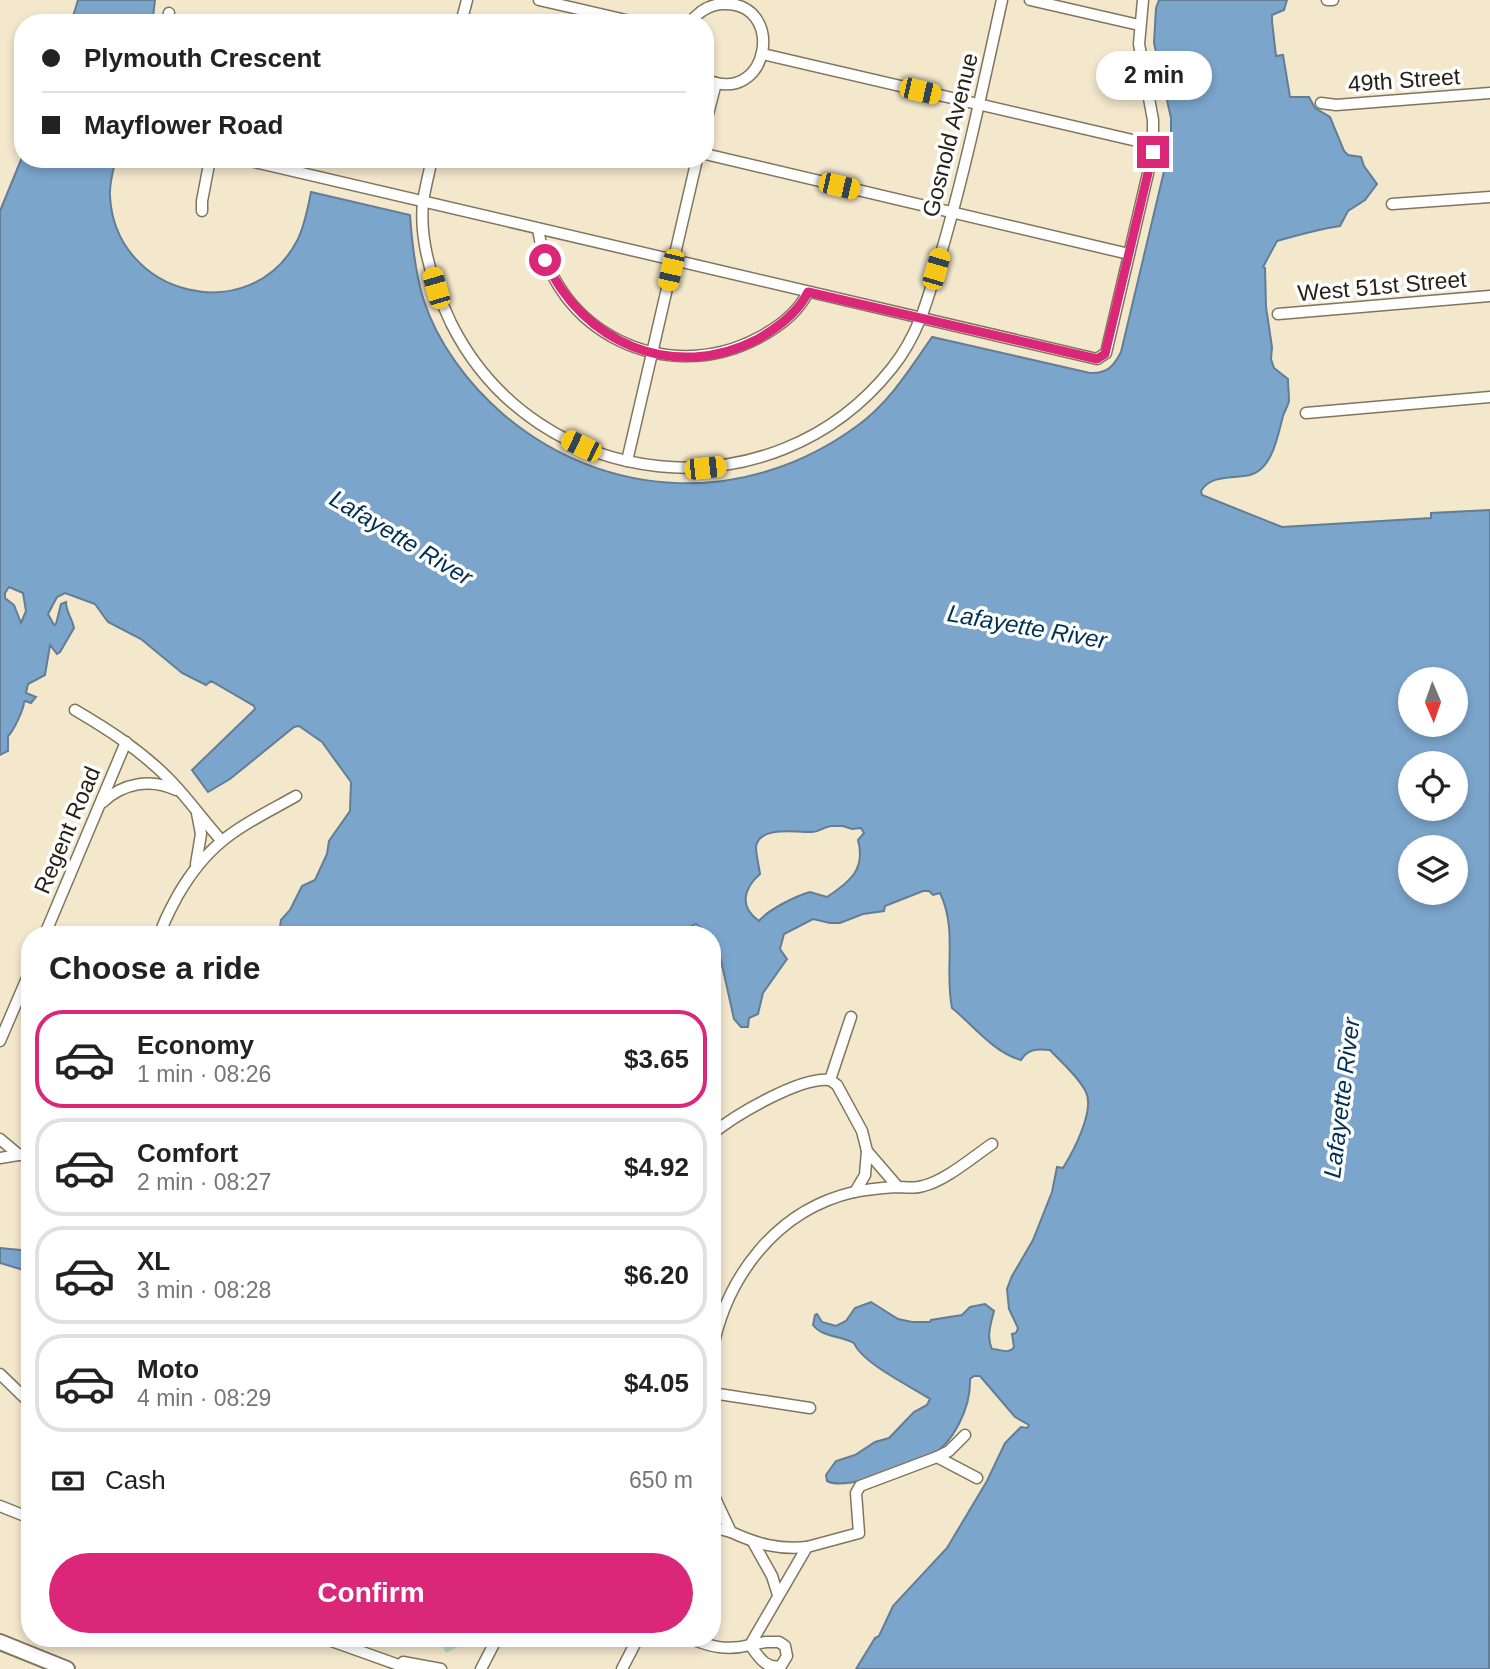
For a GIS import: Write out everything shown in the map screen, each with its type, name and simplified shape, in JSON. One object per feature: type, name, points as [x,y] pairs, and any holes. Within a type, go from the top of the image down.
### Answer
[{"type":"street","points":[[539,0],[600,14]]},
{"type":"street","name":"Gosnold Avenue","points":[[430,168],[423,202],[425,239],[436,288],[456,332],[487,377],[519,408],[559,435],[592,450],[627,461],[655,466],[705,468],[754,460],[796,445],[834,423],[876,386],[898,360],[922,320],[953,212],[1002,0]]},
{"type":"street","points":[[1030,0],[1139,25]]},
{"type":"street","points":[[280,168],[922,320],[1093,358],[1102,357],[1117,312],[1154,145],[1153,120],[1141,56],[1139,25],[1143,0]]},
{"type":"street","points":[[1327,0],[1333,0]]},
{"type":"street","points":[[698,14],[712,6],[736,3],[751,13],[761,27],[765,45],[755,69],[733,83],[714,81]]},
{"type":"street","points":[[763,54],[1154,145]]},
{"type":"street","name":"49th Street","points":[[1321,103],[1336,105],[1490,93]]},
{"type":"street","points":[[714,156],[1129,254]]},
{"type":"street","points":[[202,211],[201,201],[208,168]]},
{"type":"street","points":[[627,461],[695,168]]},
{"type":"street","points":[[1392,204],[1490,197]]},
{"type":"street","points":[[538,229],[540,246],[551,273],[575,308],[608,335],[634,348],[695,356],[737,348],[782,323],[799,306],[808,292]]},
{"type":"street","name":"West 51st Street","points":[[1278,314],[1490,296]]},
{"type":"street","points":[[1306,413],[1490,397]]},
{"type":"street","points":[[75,710],[126,742],[180,791],[221,840]]},
{"type":"street","name":"Regent Road","points":[[48,926],[126,742]]},
{"type":"street","points":[[100,806],[111,795],[131,785],[157,784],[180,791]]},
{"type":"street","points":[[163,926],[195,868],[221,840],[296,796]]},
{"type":"street","points":[[195,868],[201,834],[197,813]]},
{"type":"street","points":[[0,1041],[21,992]]},
{"type":"street","points":[[830,1080],[851,1017]]},
{"type":"street","points":[[721,1127],[781,1093],[815,1081],[830,1080],[838,1085],[862,1131],[867,1151],[865,1175],[855,1192]]},
{"type":"street","points":[[0,1139],[21,1152]]},
{"type":"street","points":[[721,1317],[728,1297],[759,1248],[795,1218],[836,1197],[855,1192],[914,1188],[933,1183],[992,1144]]},
{"type":"street","points":[[867,1151],[898,1187]]},
{"type":"street","points":[[0,1158],[21,1154]]},
{"type":"street","points":[[0,1374],[21,1389]]},
{"type":"street","points":[[721,1394],[810,1408]]},
{"type":"street","points":[[721,1529],[753,1542],[779,1548],[807,1547],[859,1534],[856,1493],[860,1486],[937,1457],[949,1451],[965,1435]]},
{"type":"street","points":[[937,1457],[977,1478]]},
{"type":"street","points":[[0,1506],[21,1514]]},
{"type":"street","points":[[721,1511],[731,1532]]},
{"type":"street","points":[[753,1542],[778,1595]]},
{"type":"street","points":[[714,1647],[733,1649],[751,1645],[807,1547]]},
{"type":"street","points":[[0,1642],[66,1669]]},
{"type":"street","points":[[351,1647],[410,1669]]},
{"type":"street","points":[[481,1669],[492,1647]]},
{"type":"street","points":[[622,1669],[633,1647]]},
{"type":"street","points":[[385,1658],[441,1669]]},
{"type":"green space","points":[[443,1647],[458,1647],[446,1653]]},
{"type":"water","points":[[78,0],[155,0],[153,14],[74,14]]},
{"type":"water","name":"Lafayette River","points":[[1159,0],[1287,0],[1284,10],[1272,15],[1272,21],[1276,56],[1283,55],[1290,97],[1309,97],[1315,108],[1330,117],[1344,151],[1348,155],[1361,157],[1377,184],[1365,200],[1348,211],[1340,226],[1277,241],[1263,267],[1271,359],[1274,368],[1288,379],[1289,403],[1273,450],[1264,466],[1250,475],[1210,482],[1201,491],[1202,495],[1282,527],[1431,518],[1431,513],[1490,510],[1489,1669],[856,1669],[875,1638],[879,1636],[893,1606],[947,1548],[987,1481],[1005,1443],[1021,1427],[1027,1428],[1029,1425],[1015,1417],[980,1376],[974,1376],[970,1379],[968,1401],[959,1423],[938,1451],[893,1471],[863,1480],[848,1483],[827,1481],[826,1475],[836,1461],[889,1438],[914,1412],[927,1405],[930,1399],[876,1366],[854,1343],[817,1329],[813,1325],[815,1315],[817,1314],[822,1322],[836,1326],[846,1321],[855,1308],[871,1302],[898,1319],[930,1322],[962,1315],[970,1307],[985,1304],[994,1311],[989,1335],[992,1349],[1012,1349],[1012,1334],[1016,1333],[1018,1328],[1009,1309],[1007,1289],[1033,1240],[1052,1192],[1057,1167],[1063,1168],[1072,1152],[1088,1110],[1083,1086],[1050,1050],[1030,1051],[1021,1060],[1011,1056],[993,1045],[952,1008],[949,979],[950,936],[940,893],[933,895],[929,891],[923,891],[885,906],[884,911],[863,914],[840,923],[813,919],[784,934],[780,949],[787,959],[763,993],[758,1014],[749,1018],[748,1027],[741,1027],[734,1019],[721,960],[721,926],[280,926],[281,920],[290,910],[302,886],[315,880],[327,854],[329,841],[350,811],[351,782],[322,742],[299,726],[294,727],[230,779],[208,792],[192,770],[255,709],[254,706],[211,681],[206,685],[182,673],[141,639],[108,622],[95,604],[65,593],[57,597],[48,614],[54,625],[56,624],[61,604],[66,602],[74,628],[60,652],[57,654],[50,645],[45,675],[28,684],[26,693],[36,697],[31,703],[24,702],[18,720],[8,736],[8,751],[0,755],[0,211],[18,168],[114,168],[110,196],[118,231],[135,258],[160,278],[189,290],[220,292],[250,285],[277,267],[298,239],[311,192],[410,215],[414,257],[429,315],[446,347],[467,377],[504,415],[544,444],[587,465],[632,478],[678,483],[725,481],[770,470],[815,452],[857,426],[889,396],[932,337],[1090,373],[1101,372],[1113,365],[1121,352],[1171,142],[1171,118],[1154,43]],"holes":[[[9,587],[23,593],[26,611],[21,623],[14,605],[5,598],[5,593]],[[831,826],[861,828],[864,833],[858,840],[858,867],[849,880],[827,897],[810,892],[790,900],[759,921],[753,916],[748,910],[746,898],[750,886],[760,874],[756,850],[758,840],[771,833],[813,832]]]},
{"type":"water","points":[[0,1248],[21,1250],[21,1269],[0,1263]]},
{"type":"route","points":[[545,260],[566,297],[596,327],[634,348],[666,355],[709,355],[737,348],[782,323],[799,306],[808,292],[1097,359],[1105,354],[1117,312],[1153,152]]}]
